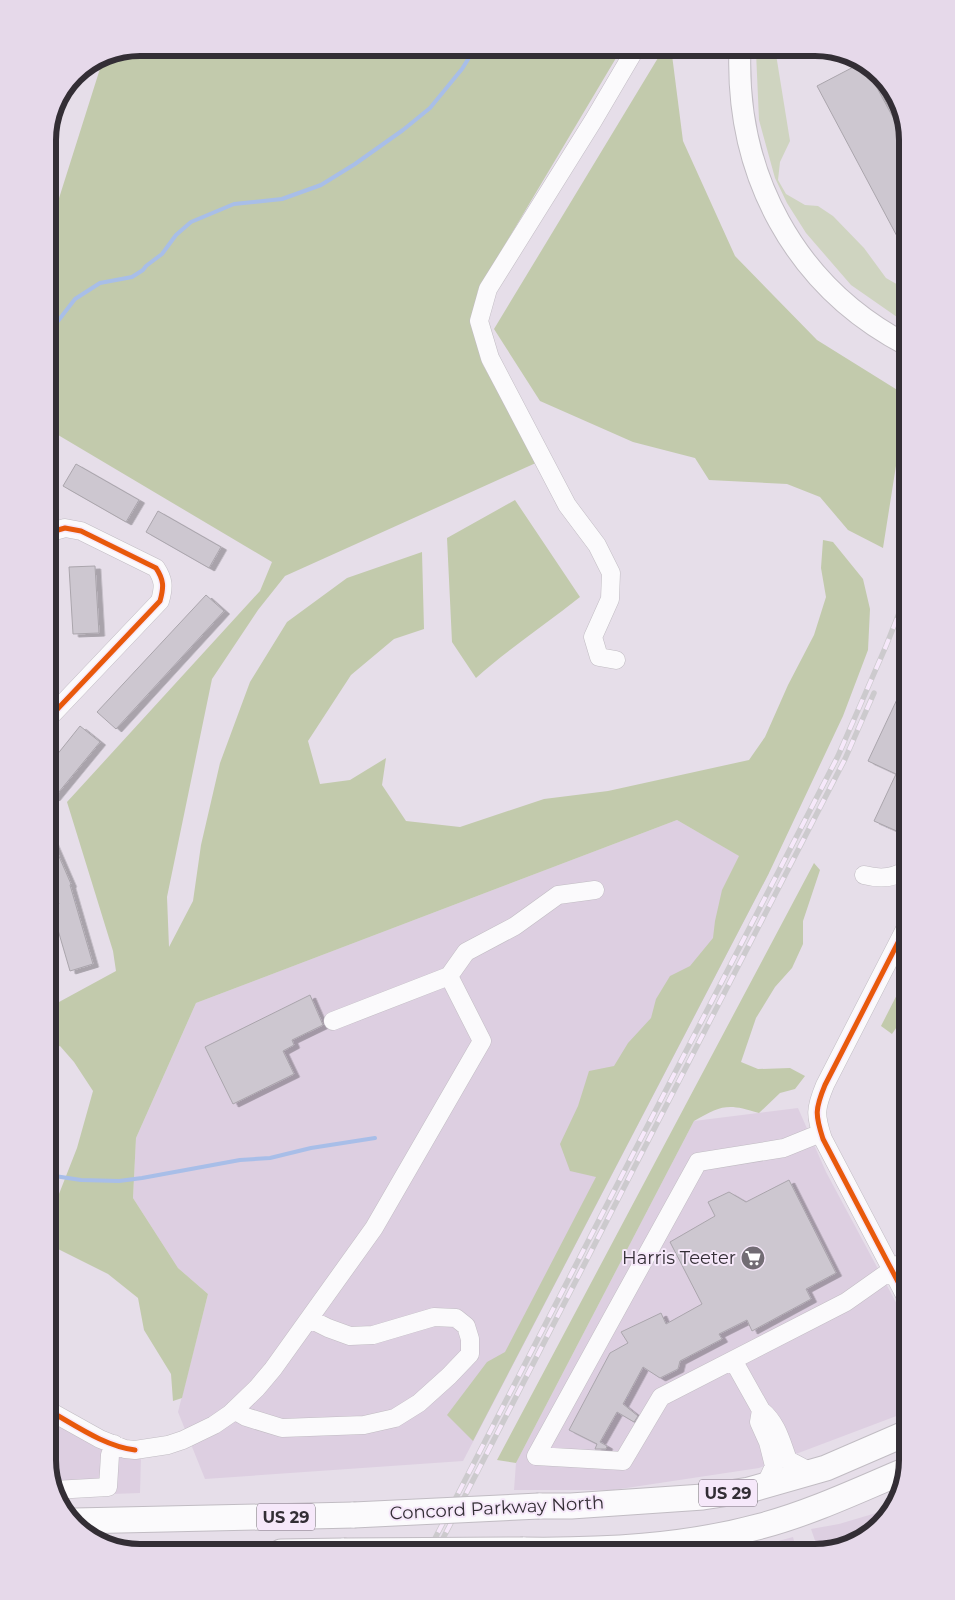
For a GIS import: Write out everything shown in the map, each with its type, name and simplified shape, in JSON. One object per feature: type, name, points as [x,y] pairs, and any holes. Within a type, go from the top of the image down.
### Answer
[{"type":"highway","name":"Concord Parkway North","points":[[84,1522],[354,1515],[572,1506],[702,1497],[765,1486],[835,1464],[899,1438]]},
{"type":"highway","name":"US 29","points":[[657,1544],[719,1536],[784,1519],[897,1474]]},
{"type":"main road","points":[[740,56],[739,78],[746,132],[763,190],[776,216],[794,246],[833,293],[860,315],[899,339]]},
{"type":"street","points":[[616,660],[599,657],[593,636],[610,599],[612,573],[597,544],[567,505],[490,358],[479,321],[488,288],[593,121],[631,56]]},
{"type":"street","points":[[56,531],[65,528],[81,531],[156,568],[162,576],[164,588],[160,601],[56,711]]},
{"type":"street","points":[[864,875],[878,879],[899,875]]},
{"type":"street","points":[[333,1021],[449,976],[466,952],[515,926],[558,895],[595,890]]},
{"type":"street","points":[[899,942],[825,1085],[816,1113],[821,1133],[852,1197],[899,1283]]},
{"type":"street","points":[[56,1414],[100,1439],[125,1449],[135,1450],[168,1445],[214,1425],[234,1410],[257,1388],[310,1319],[374,1228],[482,1041],[449,976]]},
{"type":"street","points":[[821,1133],[784,1148],[698,1162],[536,1456],[623,1461],[661,1397],[846,1302],[899,1264]]},
{"type":"street","points":[[234,1410],[246,1417],[282,1428],[364,1426],[395,1418],[419,1403],[470,1354],[470,1339],[466,1326],[456,1318],[434,1317],[373,1335],[350,1336],[310,1319]]},
{"type":"street","points":[[733,1360],[761,1410],[777,1429],[788,1460],[811,1472]]},
{"type":"street","points":[[761,1410],[758,1422],[768,1442],[774,1466],[765,1486]]},
{"type":"street","points":[[62,1490],[108,1487],[110,1454],[114,1444]]},
{"type":"shaded area","points":[[677,820],[769,873],[463,1461],[205,1479],[178,1412],[208,1294],[178,1268],[133,1198],[136,1138],[196,1003]]},
{"type":"shaded area","points":[[798,1108],[826,1172],[899,1308],[899,1415],[759,1468],[613,1490],[514,1490],[516,1463],[694,1121]]},
{"type":"shaded area","points":[[56,1421],[141,1457],[140,1493],[65,1496],[57,1470]]},
{"type":"shaded area","points":[[881,1512],[870,1523],[852,1535],[836,1541],[816,1544],[811,1529],[839,1524]]},
{"type":"shaded area","points":[[793,1537],[795,1544],[768,1544]]},
{"type":"green space","points":[[140,56],[617,56],[478,290],[473,330],[483,365],[538,462],[285,576],[258,610],[212,679],[167,897],[169,947],[193,901],[201,845],[220,763],[250,682],[287,622],[347,578],[422,552],[424,629],[394,639],[351,675],[308,741],[320,784],[350,780],[386,758],[382,785],[406,821],[460,827],[544,799],[608,791],[749,760],[765,737],[788,685],[814,635],[826,597],[821,568],[823,540],[833,542],[863,579],[870,609],[868,650],[843,716],[769,873],[473,1441],[447,1415],[487,1362],[505,1352],[596,1177],[570,1171],[560,1144],[578,1106],[589,1071],[614,1066],[628,1043],[651,1018],[656,999],[670,976],[690,966],[713,938],[722,890],[739,856],[677,820],[196,1003],[136,1138],[133,1198],[178,1268],[208,1294],[182,1398],[173,1401],[171,1374],[144,1330],[138,1298],[108,1274],[56,1248],[56,1202],[77,1148],[93,1091],[74,1062],[60,1046],[56,1047],[56,1004],[116,971],[113,951],[67,802],[260,591],[272,562],[56,434],[56,208],[101,67],[124,58]]},
{"type":"green space","points":[[659,56],[672,56],[683,141],[735,256],[817,340],[899,391],[899,447],[883,548],[848,530],[820,497],[787,484],[709,480],[695,458],[633,442],[540,401],[494,329]]},
{"type":"green space","points":[[756,56],[776,56],[790,141],[780,162],[778,180],[786,194],[805,205],[818,206],[833,216],[864,248],[886,278],[899,285],[899,318],[851,285],[806,233],[787,203],[775,178],[759,120]]},
{"type":"green space","points":[[515,500],[580,597],[476,678],[452,642],[447,538]]},
{"type":"green space","points":[[814,863],[820,870],[803,921],[803,944],[792,968],[775,987],[756,1018],[741,1062],[758,1069],[790,1068],[805,1076],[795,1089],[780,1093],[759,1113],[740,1108],[725,1107],[694,1121],[516,1463],[497,1460]]},
{"type":"green space","points":[[899,991],[899,1024],[892,1034],[881,1026]]},
{"type":"building","points":[[855,66],[872,79],[897,125],[899,140],[899,240],[817,86]]},
{"type":"building","points":[[76,464],[139,500],[126,522],[63,486]]},
{"type":"building","points":[[158,511],[221,547],[209,568],[146,532]]},
{"type":"building","points":[[95,566],[99,633],[73,634],[69,567]]},
{"type":"building","points":[[206,595],[224,611],[116,729],[97,712]]},
{"type":"building","points":[[899,695],[899,832],[874,821],[896,774],[868,761]]},
{"type":"building","points":[[80,726],[100,742],[56,796],[56,756]]},
{"type":"building","points":[[56,849],[71,884],[93,964],[70,971],[56,923],[56,905],[59,904],[56,897]]},
{"type":"building","points":[[310,995],[323,1025],[292,1040],[294,1045],[283,1051],[294,1074],[233,1104],[205,1047]]},
{"type":"building","name":"Harris Teeter","points":[[789,1180],[836,1273],[806,1289],[811,1299],[752,1331],[747,1320],[719,1334],[722,1339],[680,1361],[678,1369],[660,1378],[643,1367],[623,1404],[638,1416],[634,1422],[617,1412],[600,1442],[607,1446],[606,1449],[595,1449],[597,1444],[569,1430],[610,1353],[628,1343],[621,1332],[661,1313],[666,1324],[702,1304],[670,1242],[715,1216],[708,1202],[729,1192],[746,1202]]},
{"type":"waterway","points":[[56,324],[75,299],[100,283],[132,277],[143,270],[162,254],[176,235],[191,222],[234,204],[282,199],[321,185],[355,164],[430,108],[462,69],[470,56]]},
{"type":"waterway","points":[[56,1176],[81,1180],[119,1181],[240,1160],[270,1158],[311,1148],[375,1138]]},
{"type":"railway","points":[[432,1544],[838,756],[899,613]]},
{"type":"railway","points":[[440,1544],[845,759],[874,693]]},
{"type":"cycle path","points":[[56,531],[65,528],[81,531],[156,568],[161,576],[163,588],[160,601],[56,711]]},
{"type":"cycle path","points":[[899,941],[825,1085],[819,1100],[817,1118],[823,1139],[899,1284]]},
{"type":"cycle path","points":[[56,1415],[101,1440],[135,1450]]},
{"type":"place","name":"Harris Teeter","points":[[753,1258]]}]
